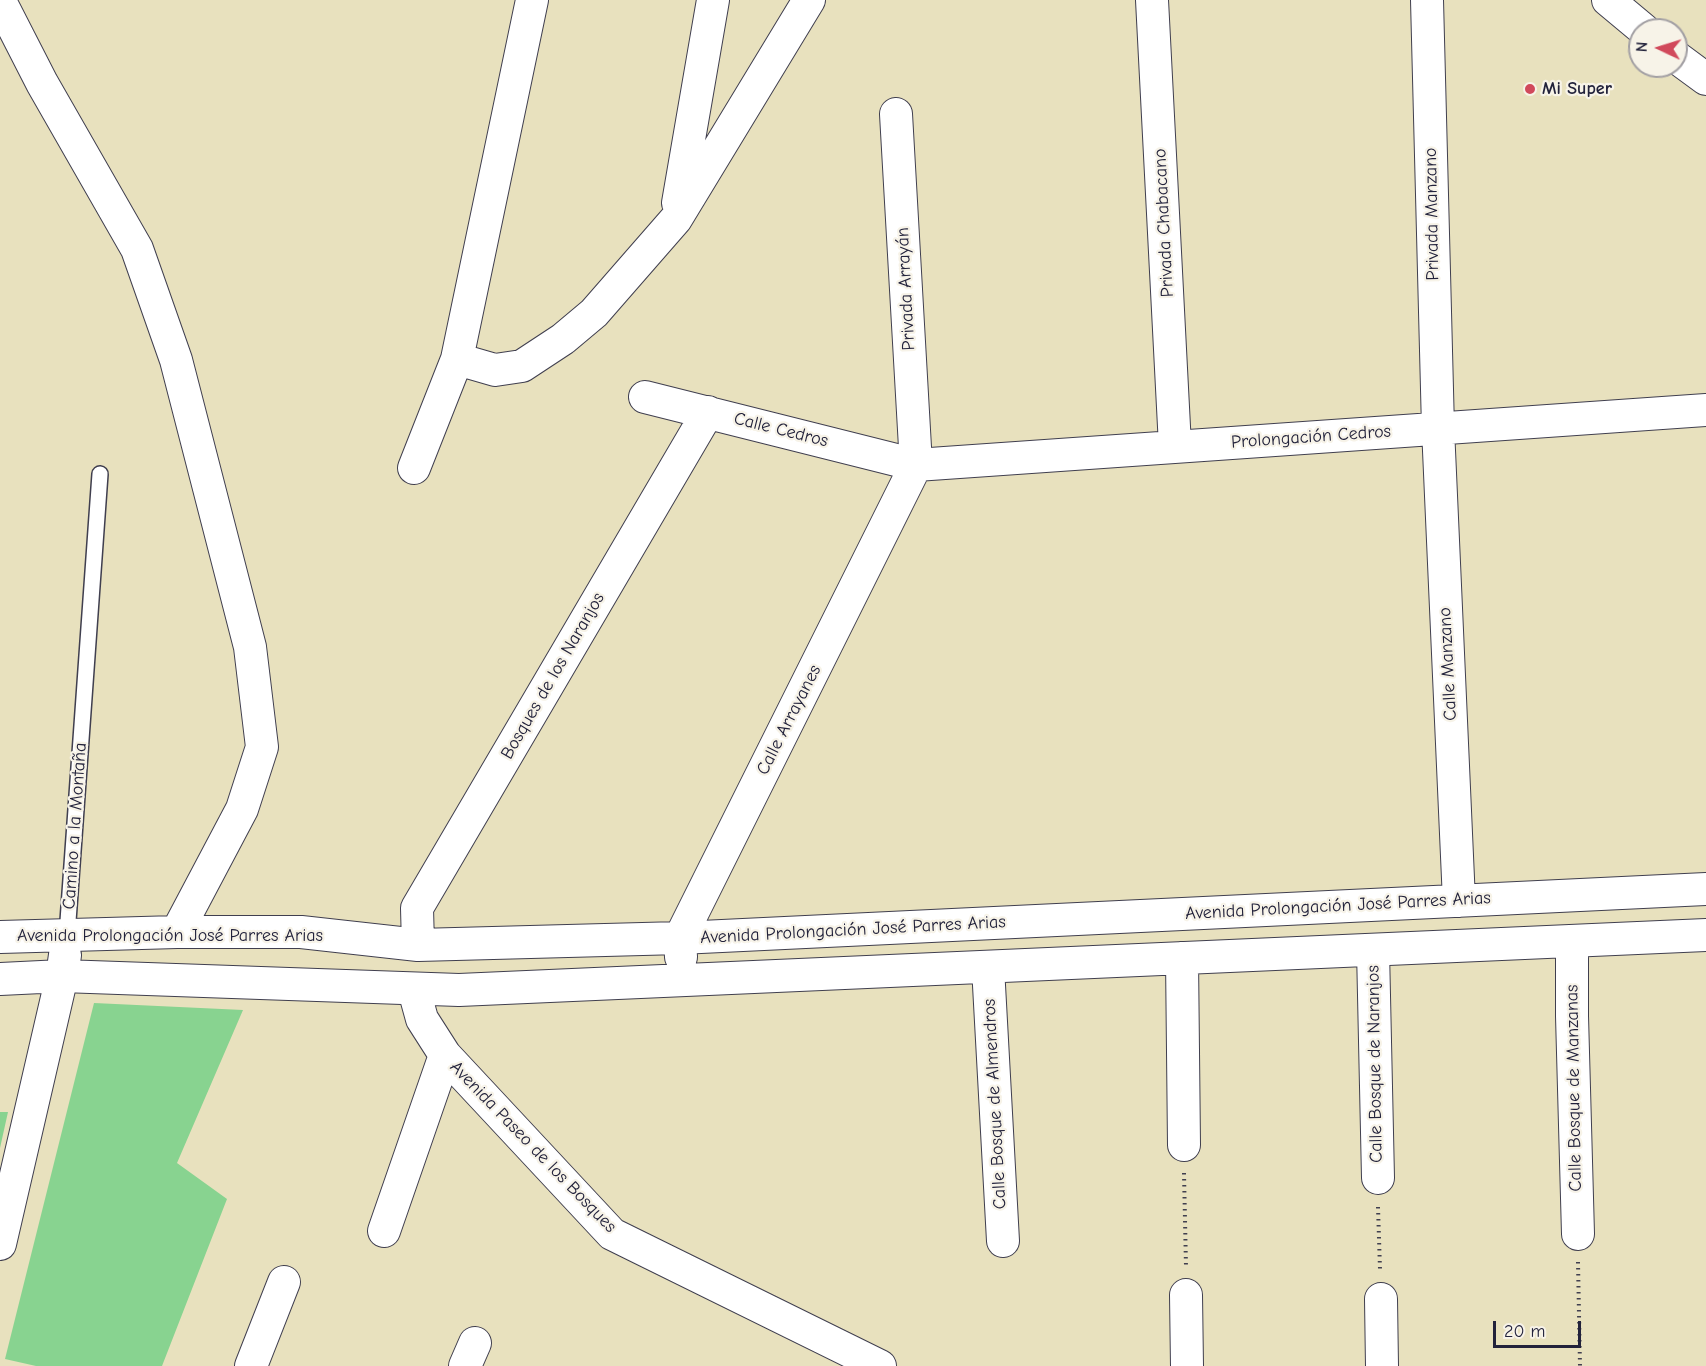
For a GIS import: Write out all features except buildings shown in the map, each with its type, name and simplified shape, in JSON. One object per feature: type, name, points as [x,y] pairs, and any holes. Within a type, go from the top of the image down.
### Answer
[{"type":"street","points":[[414,468],[457,359],[532,0]]},
{"type":"street","points":[[676,219],[713,0]]},
{"type":"street","points":[[457,359],[495,370],[522,366],[563,339],[594,314],[676,219],[809,0]]},
{"type":"street","name":"Privada Chabacano","points":[[1152,0],[1175,446]]},
{"type":"street","name":"Privada Manzano","points":[[1427,0],[1438,428]]},
{"type":"street","points":[[1608,0],[1630,18]]},
{"type":"street","points":[[0,1],[42,83],[137,249],[176,360],[250,647],[262,747],[242,809],[177,933]]},
{"type":"street","points":[[1688,66],[1706,79]]},
{"type":"street","name":"Privada Arrayán","points":[[896,114],[916,465]]},
{"type":"street","name":"Calle Cedros","points":[[645,397],[916,465]]},
{"type":"street","name":"Prolongación Cedros","points":[[916,465],[1706,410]]},
{"type":"street","name":"Bosques de los Naranjos","points":[[418,945],[417,908],[708,412]]},
{"type":"street","name":"Calle Manzano","points":[[1438,428],[1459,901]]},
{"type":"street","name":"Calle Arrayanes","points":[[680,938],[916,465]]},
{"type":"street","name":"Avenida Prolongación José Parres Arias","points":[[0,937],[301,932],[418,945],[680,938],[1706,889]]},
{"type":"street","name":"Camino a la Montaña","points":[[0,1244],[62,976],[67,935]]},
{"type":"street","points":[[0,979],[62,976],[459,990],[1706,935]]},
{"type":"street","points":[[680,938],[683,980]]},
{"type":"street","name":"Calle Bosque de Manzanas","points":[[1572,941],[1578,1234]]},
{"type":"street","name":"Calle Bosque de Naranjos","points":[[1373,950],[1378,1178]]},
{"type":"street","points":[[1182,958],[1184,1145]]},
{"type":"street","name":"Calle Bosque de Almendros","points":[[988,967],[1003,1241]]},
{"type":"street","name":"Avenida Paseo de los Bosques","points":[[414,990],[422,1019],[445,1055],[612,1234],[880,1366]]},
{"type":"street","points":[[384,1231],[445,1055]]},
{"type":"street","points":[[250,1366],[284,1282]]},
{"type":"street","points":[[1186,1295],[1187,1366]]},
{"type":"street","points":[[1381,1299],[1382,1366]]},
{"type":"lane","name":"Camino a la Montaña","points":[[67,935],[100,474]]},
{"type":"path","points":[[1184,1145],[1186,1295]]},
{"type":"path","points":[[1378,1178],[1381,1299]]},
{"type":"path","points":[[1578,1234],[1580,1366]]},
{"type":"green space","points":[[94,1003],[243,1010],[177,1163],[227,1199],[162,1366],[36,1366],[5,1359]]},
{"type":"green space","points":[[0,1112],[8,1112],[0,1148]]},
{"type":"place","name":"Mi Super","points":[[1530,89]]}]
